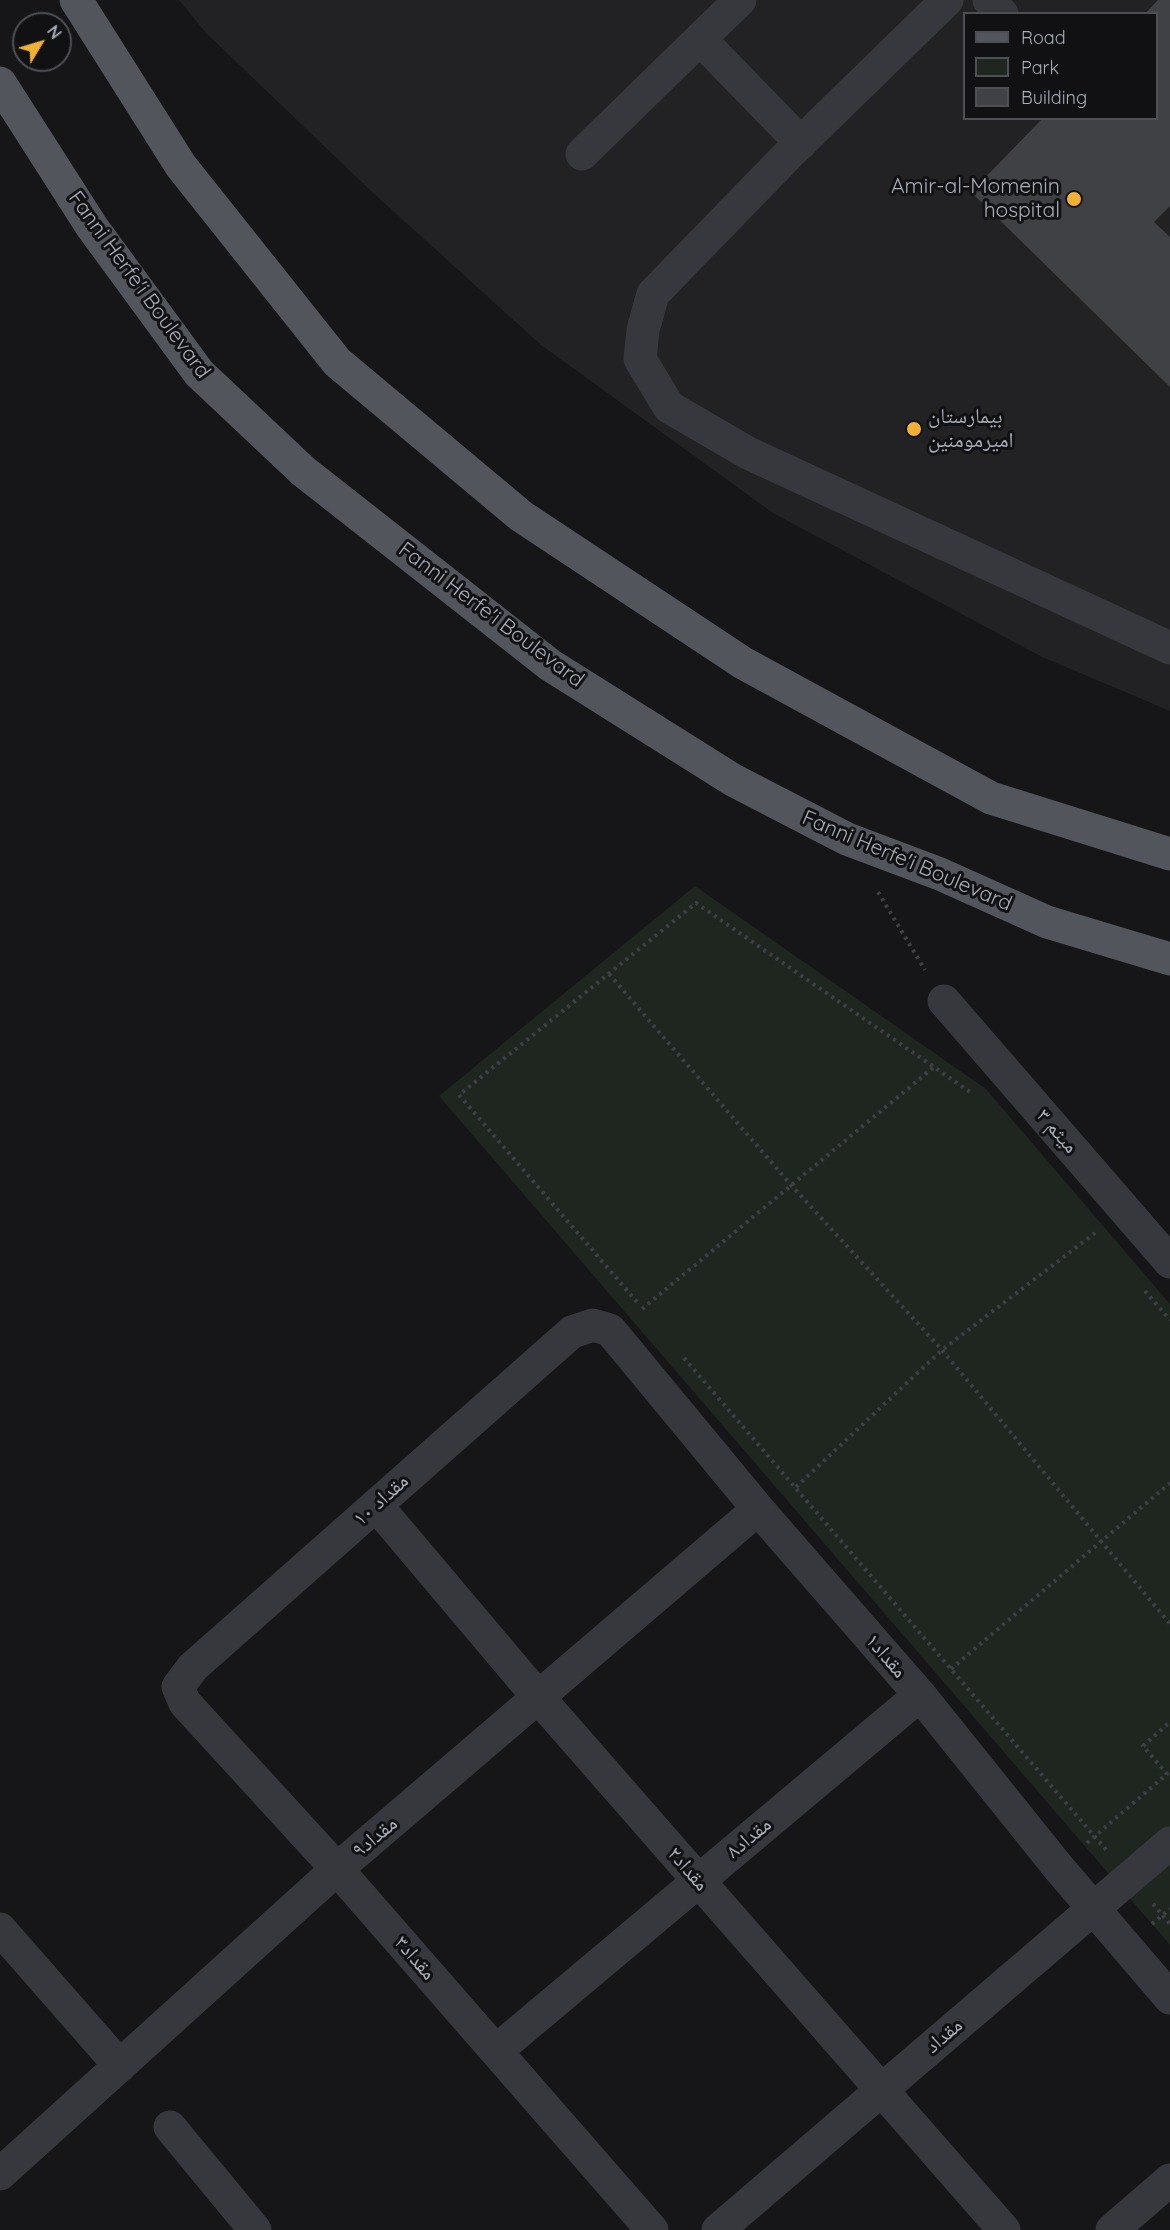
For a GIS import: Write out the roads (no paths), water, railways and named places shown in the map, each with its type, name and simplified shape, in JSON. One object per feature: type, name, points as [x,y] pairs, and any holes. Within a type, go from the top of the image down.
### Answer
[{"type":"main road","points":[[76,0],[181,166],[337,362],[521,516],[742,663],[991,798],[1170,854]]},
{"type":"main road","name":"Fanni Herfe'i Boulevard","points":[[0,83],[92,227],[199,373],[303,471],[550,665],[733,780],[847,839],[940,874],[1047,922],[1170,960]]},
{"type":"street","points":[[582,154],[740,0]]},
{"type":"street","points":[[947,0],[801,143],[653,294],[643,330],[640,359],[669,407],[748,453],[1170,648]]},
{"type":"street","points":[[989,0],[1000,12]]},
{"type":"street","points":[[701,40],[801,143]]},
{"type":"street","name":"میثم ۳","points":[[944,1001],[1170,1262]]},
{"type":"street","name":"مقداد ۱۰","points":[[178,1687],[194,1667],[572,1332],[593,1325]]},
{"type":"street","name":"مقداد۱","points":[[593,1325],[610,1330],[758,1509],[920,1695],[1058,1867],[1170,1998]]},
{"type":"street","name":"مقداد۲","points":[[376,1505],[539,1698],[1004,2230]]},
{"type":"street","name":"مقداد۹","points":[[0,2174],[337,1869],[758,1509]]},
{"type":"street","name":"مقداد۳","points":[[178,1687],[185,1702],[337,1869],[652,2230]]},
{"type":"street","name":"مقداد۸","points":[[496,2051],[920,1695]]},
{"type":"street","name":"مقداد","points":[[718,2230],[1170,1843]]},
{"type":"street","points":[[0,1929],[120,2066]]},
{"type":"street","points":[[170,2127],[255,2230]]},
{"type":"street","points":[[1112,2230],[1170,2180]]},
{"type":"place","name":"Amir-al-Momenin hospital","points":[[1074,199]]},
{"type":"place","name":"بیمارستان امیرمومنین","points":[[914,429]]}]
